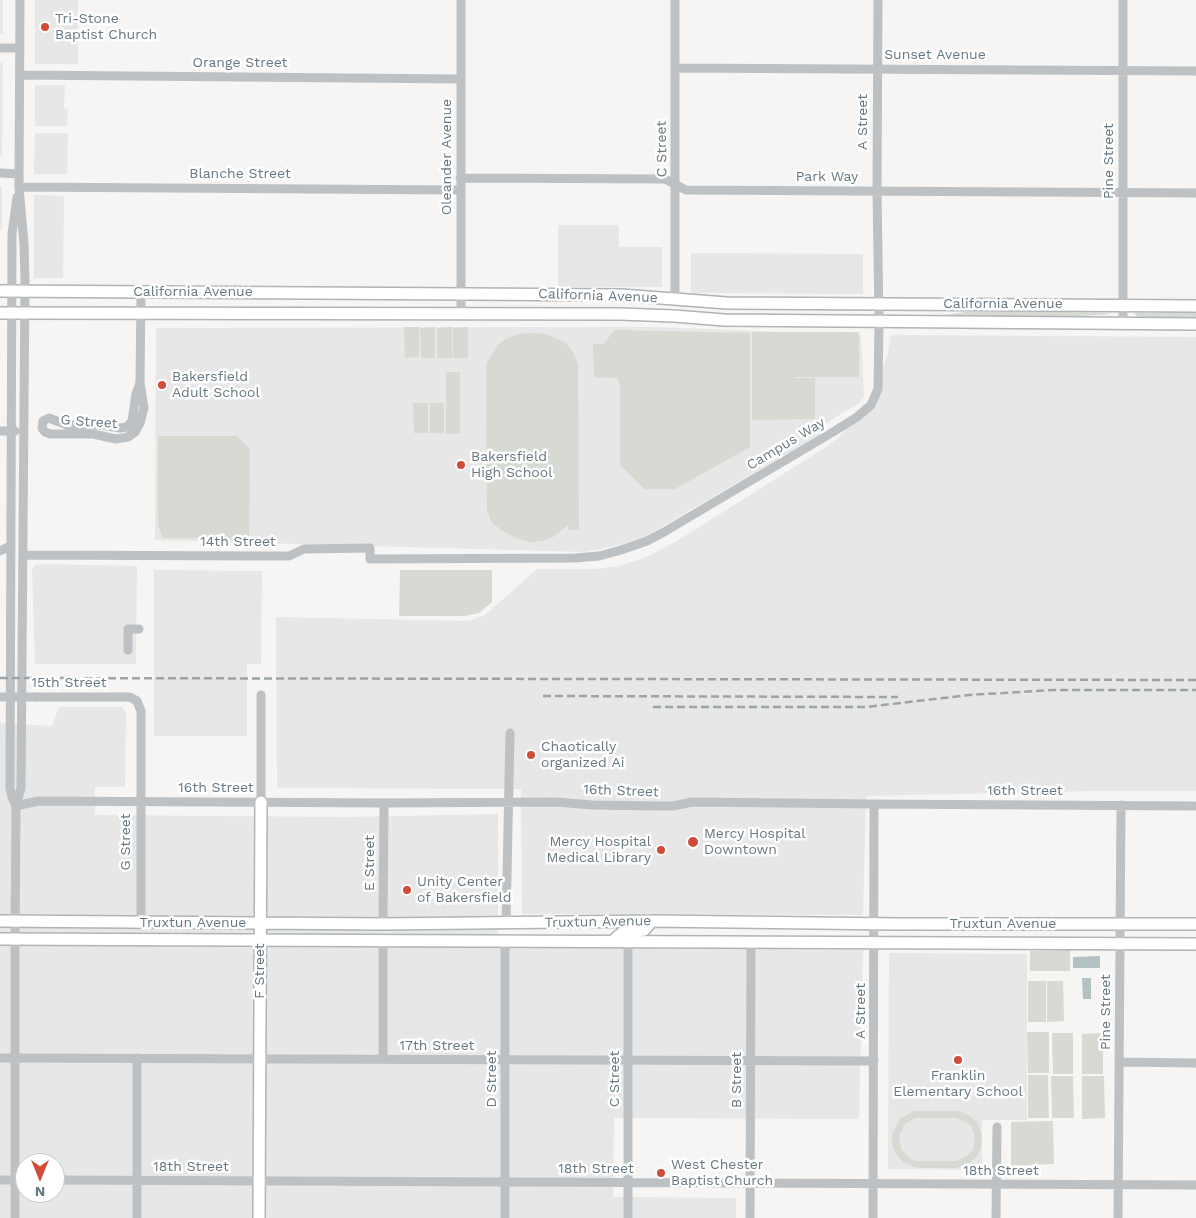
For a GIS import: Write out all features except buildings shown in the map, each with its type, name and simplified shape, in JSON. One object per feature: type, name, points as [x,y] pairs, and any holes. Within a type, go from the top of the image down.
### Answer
[{"type":"main road","name":"California Avenue","points":[[6,291],[621,295],[727,303],[1196,306]]},
{"type":"main road","name":"California Avenue","points":[[12,313],[620,314],[724,320],[1196,324]]},
{"type":"main road","name":"F Street","points":[[259,1218],[261,802]]},
{"type":"main road","name":"Truxtun Avenue","points":[[0,921],[383,924],[528,924],[652,921],[874,922],[897,924],[1196,924]]},
{"type":"main road","points":[[614,941],[622,934],[644,930],[652,921]]},
{"type":"main road","points":[[484,941],[504,928],[506,923]]},
{"type":"main road","points":[[506,941],[511,934],[528,924]]},
{"type":"main road","name":"Truxtun Avenue","points":[[0,939],[1196,944]]},
{"type":"street","points":[[16,806],[10,788],[10,497],[12,313],[24,291],[24,244],[19,187],[20,0]]},
{"type":"street","name":"Oleander Avenue","points":[[461,0],[461,314]]},
{"type":"street","name":"C Street","points":[[675,0],[675,298]]},
{"type":"street","name":"A Street","points":[[878,0],[878,304]]},
{"type":"street","name":"Pine Street","points":[[1123,0],[1123,323]]},
{"type":"street","points":[[0,48],[20,48]]},
{"type":"street","name":"Sunset Avenue","points":[[674,68],[1196,71]]},
{"type":"street","name":"Orange Street","points":[[20,76],[460,79]]},
{"type":"street","points":[[0,173],[19,174]]},
{"type":"street","name":"Park Way","points":[[460,178],[665,179],[686,190],[1196,193]]},
{"type":"street","points":[[15,1153],[16,806],[21,788],[23,431],[12,313],[6,291],[19,187]]},
{"type":"street","name":"Blanche Street","points":[[19,187],[460,190]]},
{"type":"street","name":"G Street","points":[[140,383],[136,394],[132,421],[127,427],[67,425],[49,418],[42,421],[42,428],[50,434],[93,434],[116,439],[128,437],[138,428],[144,404],[140,383],[141,292]]},
{"type":"street","name":"Campus Way","points":[[621,550],[647,541],[672,528],[833,432],[857,417],[870,405],[878,389],[878,304]]},
{"type":"street","points":[[0,431],[23,431]]},
{"type":"street","points":[[10,497],[15,517],[16,547],[23,555]]},
{"type":"street","points":[[0,551],[10,546]]},
{"type":"street","name":"14th Street","points":[[23,555],[289,556],[304,549],[370,548],[370,559],[575,558],[600,556],[621,550]]},
{"type":"street","points":[[0,561],[10,567]]},
{"type":"street","points":[[128,650],[128,629],[139,630]]},
{"type":"street","name":"F Street","points":[[261,695],[261,802]]},
{"type":"street","name":"15th Street","points":[[0,697],[130,697],[137,701]]},
{"type":"street","name":"G Street","points":[[137,701],[141,710],[141,922]]},
{"type":"street","points":[[506,923],[510,733]]},
{"type":"street","name":"16th Street","points":[[21,788],[31,796],[45,800]]},
{"type":"street","name":"16th Street","points":[[16,806],[31,801],[45,800],[384,803],[556,802],[592,805],[659,806],[673,806],[692,802],[1196,806]]},
{"type":"street","name":"E Street","points":[[383,924],[384,803]]},
{"type":"street","name":"A Street","points":[[873,1218],[874,804]]},
{"type":"street","name":"Pine Street","points":[[1118,1218],[1121,805]]},
{"type":"street","points":[[383,940],[383,1059]]},
{"type":"street","name":"D Street","points":[[505,1218],[506,941]]},
{"type":"street","name":"C Street","points":[[628,941],[628,1218]]},
{"type":"street","name":"B Street","points":[[750,1218],[751,942]]},
{"type":"street","name":"17th Street","points":[[0,1058],[874,1061]]},
{"type":"street","points":[[137,1058],[137,1218]]},
{"type":"street","points":[[1119,1062],[1196,1063]]},
{"type":"street","points":[[996,1218],[997,1127]]},
{"type":"street","points":[[0,1180],[15,1180]]},
{"type":"street","name":"18th Street","points":[[65,1180],[1196,1185]]},
{"type":"street","points":[[15,1203],[15,1218]]},
{"type":"shaded area","points":[[0,0],[3,0],[3,34],[0,34]]},
{"type":"shaded area","points":[[35,0],[78,0],[78,64],[35,64]]},
{"type":"shaded area","points":[[0,63],[3,63],[2,156],[0,156]]},
{"type":"shaded area","points":[[35,85],[65,85],[64,108],[68,109],[67,126],[35,126]]},
{"type":"shaded area","points":[[35,133],[68,133],[67,174],[34,174]]},
{"type":"shaded area","points":[[0,186],[2,186],[2,230],[0,230]]},
{"type":"shaded area","points":[[34,195],[64,196],[63,278],[34,278]]},
{"type":"shaded area","points":[[558,225],[619,225],[619,247],[662,247],[662,287],[558,287]]},
{"type":"shaded area","points":[[691,253],[863,254],[863,294],[691,293]]},
{"type":"shaded area","points":[[966,312],[1109,314],[1071,317],[894,315],[944,315]]},
{"type":"shaded area","points":[[1134,313],[1196,313],[1196,318],[1143,318]]},
{"type":"shaded area","points":[[404,327],[419,327],[419,357],[405,358]]},
{"type":"shaded area","points":[[435,327],[435,358],[421,358],[420,328]]},
{"type":"shaded area","points":[[452,327],[452,358],[437,358],[437,328]]},
{"type":"shaded area","points":[[468,327],[468,358],[453,358],[453,328]]},
{"type":"shaded area","name":"Bakersfield High School","points":[[654,327],[861,335],[864,397],[859,403],[825,424],[819,435],[644,537],[619,545],[584,552],[155,540],[156,328]]},
{"type":"shaded area","points":[[614,330],[750,333],[750,447],[675,489],[645,489],[620,465],[620,385],[617,378],[594,377],[593,344],[604,344]]},
{"type":"shaded area","points":[[752,332],[859,332],[859,377],[795,377],[815,378],[815,419],[752,420]]},
{"type":"shaded area","points":[[519,334],[546,334],[566,343],[573,352],[578,364],[579,530],[569,530],[568,525],[553,537],[542,541],[529,542],[516,538],[492,523],[487,510],[486,375],[487,363],[498,345],[506,339]]},
{"type":"shaded area","points":[[891,335],[1196,337],[1196,791],[1092,791],[866,796],[863,915],[522,914],[521,789],[277,788],[276,617],[468,621],[485,615],[537,569],[594,569],[620,566],[649,556],[677,541],[839,437],[863,411],[878,383],[888,353]]},
{"type":"shaded area","points":[[446,372],[460,372],[460,433],[446,434]]},
{"type":"shaded area","points":[[413,403],[428,403],[428,433],[414,433]]},
{"type":"shaded area","points":[[430,403],[444,403],[444,433],[430,433]]},
{"type":"shaded area","points":[[158,436],[237,436],[250,449],[249,539],[163,538],[158,525]]},
{"type":"shaded area","points":[[36,565],[137,566],[136,664],[35,664],[32,569]]},
{"type":"shaded area","points":[[154,570],[262,571],[261,664],[247,664],[247,736],[154,736]]},
{"type":"shaded area","points":[[400,570],[492,570],[492,602],[479,613],[465,616],[399,616]]},
{"type":"shaded area","points":[[59,707],[122,707],[126,712],[125,787],[95,787],[95,815],[346,817],[498,814],[498,947],[863,950],[859,1119],[614,1118],[613,1197],[736,1198],[736,1218],[0,1218],[0,723],[52,726]]},
{"type":"shaded area","points":[[1070,950],[1070,971],[1030,971],[1030,951]]},
{"type":"shaded area","name":"Franklin Elementary School","points":[[889,953],[1027,954],[1027,1120],[982,1120],[982,1170],[888,1169]]},
{"type":"shaded area","points":[[1100,956],[1100,968],[1073,968],[1073,957]]},
{"type":"shaded area","points":[[1082,978],[1091,978],[1091,999],[1083,999]]},
{"type":"shaded area","points":[[1028,981],[1046,981],[1046,1022],[1028,1022]]},
{"type":"shaded area","points":[[1047,981],[1063,981],[1064,1021],[1047,1022]]},
{"type":"shaded area","points":[[1027,1032],[1049,1032],[1049,1073],[1028,1073]]},
{"type":"shaded area","points":[[1052,1033],[1073,1033],[1073,1074],[1053,1074]]},
{"type":"shaded area","points":[[1103,1033],[1103,1074],[1082,1074],[1082,1034]]},
{"type":"shaded area","points":[[1028,1075],[1048,1075],[1049,1118],[1028,1118]]},
{"type":"shaded area","points":[[1051,1076],[1073,1076],[1074,1118],[1052,1118]]},
{"type":"shaded area","points":[[1082,1076],[1104,1076],[1105,1118],[1082,1119]]},
{"type":"shaded area","points":[[914,1111],[959,1111],[970,1116],[978,1123],[982,1135],[981,1149],[968,1165],[958,1168],[914,1167],[903,1162],[893,1148],[892,1135],[900,1119]],"holes":[[[915,1118],[956,1118],[971,1126],[975,1137],[973,1150],[968,1155],[956,1161],[916,1161],[911,1159],[901,1149],[899,1135],[906,1123]]]},
{"type":"shaded area","points":[[1053,1121],[1054,1164],[1011,1166],[1011,1122]]},
{"type":"railway","points":[[0,678],[1196,680]]},
{"type":"railway","points":[[653,707],[866,707],[969,695],[1053,690],[1196,690]]},
{"type":"railway","points":[[543,696],[898,697]]},
{"type":"place","name":"Tri-Stone Baptist Church","points":[[45,27]]},
{"type":"place","name":"Bakersfield Adult School","points":[[162,385]]},
{"type":"place","name":"Bakersfield High School","points":[[461,465]]},
{"type":"place","name":"Chaotically organized Ai","points":[[531,755]]},
{"type":"place","name":"Mercy Hospital Downtown","points":[[693,842]]},
{"type":"place","name":"Mercy Hospital Medical Library","points":[[661,850]]},
{"type":"place","name":"Unity Center of Bakersfield","points":[[407,890]]},
{"type":"place","name":"Franklin Elementary School","points":[[958,1060]]},
{"type":"place","name":"West Chester Baptist Church","points":[[661,1173]]}]
